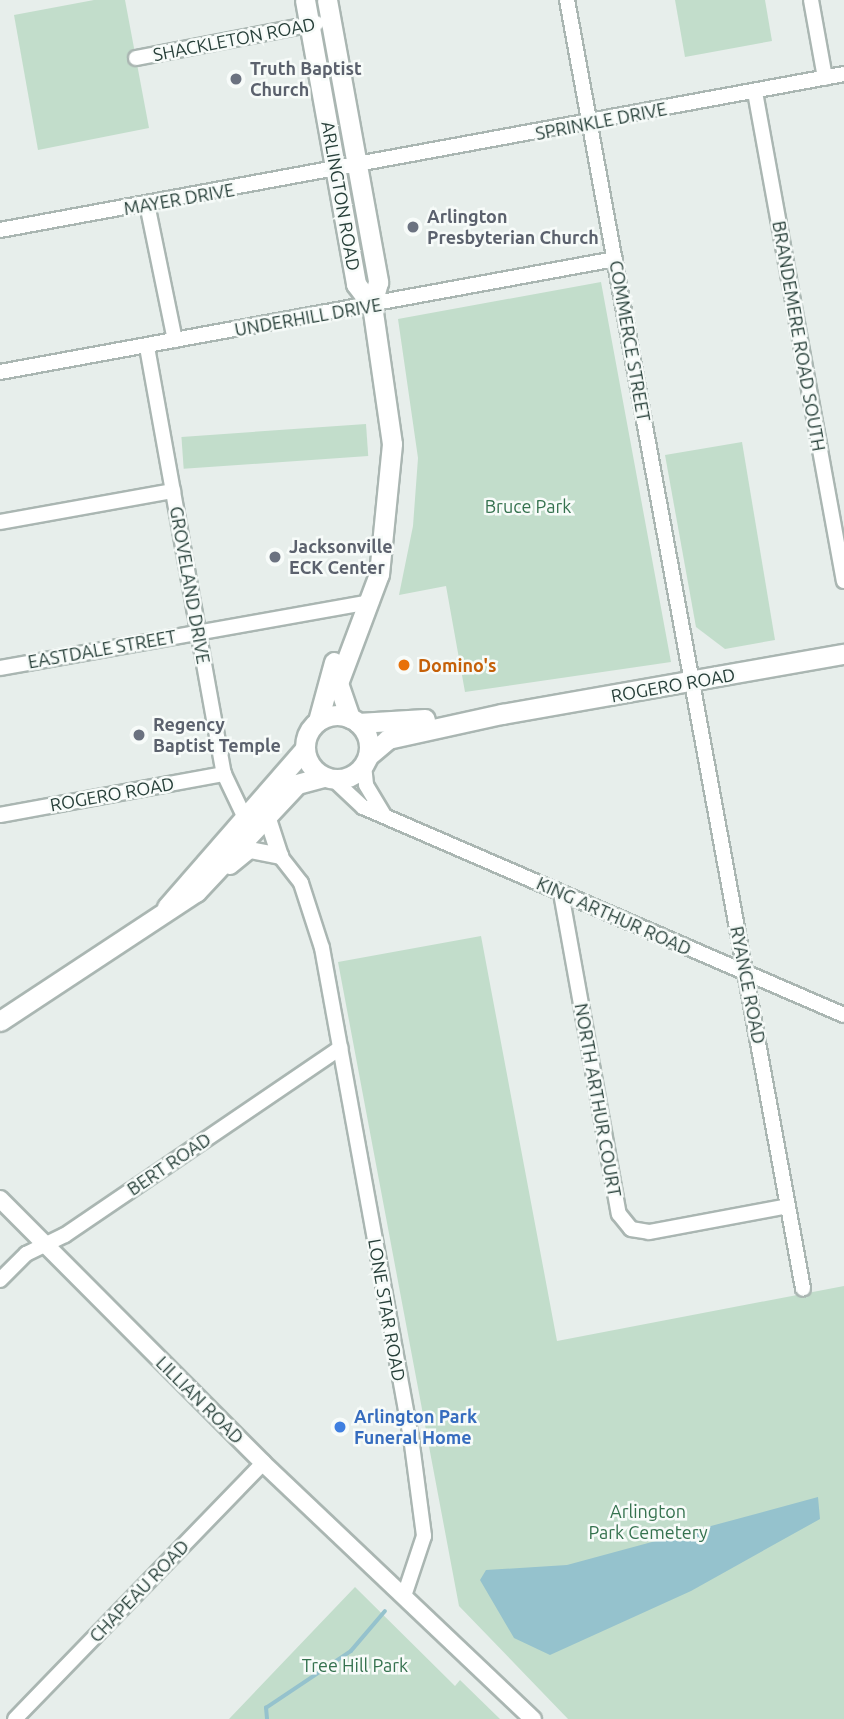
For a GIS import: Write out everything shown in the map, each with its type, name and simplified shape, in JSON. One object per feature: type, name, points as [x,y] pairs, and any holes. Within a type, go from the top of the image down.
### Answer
[{"type":"main road","name":"ARLINGTON ROAD","points":[[305,0],[356,284],[372,305]]},
{"type":"main road","name":"ARLINGTON ROAD","points":[[327,0],[378,282],[372,305],[392,444],[387,536],[370,602],[338,683],[354,720]]},
{"type":"main road","name":"ARLINGTON ROAD","points":[[318,721],[329,674],[352,648]]},
{"type":"main road","name":"ROGERO ROAD","points":[[366,760],[388,739],[502,714],[844,654]]},
{"type":"main road","name":"ROGERO ROAD","points":[[354,720],[502,714]]},
{"type":"main road","points":[[0,1021],[174,907],[296,784],[328,778],[366,760],[354,720],[318,721],[304,750],[174,907]]},
{"type":"main road","points":[[304,750],[328,778]]},
{"type":"street","name":"COMMERCE STREET","points":[[568,0],[692,682]]},
{"type":"street","points":[[811,0],[825,78]]},
{"type":"street","name":"SHACKLETON ROAD","points":[[136,58],[331,20]]},
{"type":"street","name":"SPRINKLE DRIVE","points":[[357,167],[844,74]]},
{"type":"street","name":"BRANDEMERE ROAD SOUTH","points":[[755,92],[844,581]]},
{"type":"street","name":"MAYER DRIVE","points":[[0,230],[357,167]]},
{"type":"street","points":[[147,204],[175,340]]},
{"type":"street","name":"UNDERHILL DRIVE","points":[[0,372],[615,260]]},
{"type":"street","name":"GROVELAND DRIVE","points":[[147,347],[224,774],[245,818]]},
{"type":"street","points":[[0,522],[173,491]]},
{"type":"street","name":"EASTDALE STREET","points":[[0,668],[370,602]]},
{"type":"street","name":"RYANCE ROAD","points":[[692,682],[803,1289]]},
{"type":"street","points":[[366,760],[366,785],[385,816]]},
{"type":"street","name":"ROGERO ROAD","points":[[0,815],[224,774]]},
{"type":"street","name":"KING ARTHUR ROAD","points":[[328,778],[363,807],[746,975],[844,1015]]},
{"type":"street","points":[[174,907],[200,898],[250,850],[280,856],[267,816]]},
{"type":"street","name":"LONE STAR ROAD","points":[[280,856],[313,912],[424,1517],[424,1536],[404,1596]]},
{"type":"street","name":"NORTH ARTHUR COURT","points":[[561,893],[619,1214],[631,1229],[649,1231],[788,1206]]},
{"type":"street","name":"BERT ROAD","points":[[0,1280],[46,1244],[340,1048]]},
{"type":"street","name":"LILLIAN ROAD","points":[[0,1199],[263,1463],[404,1596]]},
{"type":"street","name":"CHAPEAU ROAD","points":[[15,1719],[263,1463]]},
{"type":"street","points":[[404,1596],[533,1719]]},
{"type":"green space","points":[[94,0],[125,0],[149,128],[38,150],[14,15]]},
{"type":"green space","points":[[675,0],[765,0],[772,41],[685,57]]},
{"type":"green space","name":"Bruce Park","points":[[601,282],[671,662],[465,692],[446,586],[399,595],[413,526],[418,458],[398,319]]},
{"type":"green space","points":[[366,424],[368,456],[184,469],[181,437]]},
{"type":"green space","points":[[742,442],[775,640],[725,649],[696,627],[665,455]]},
{"type":"green space","name":"Arlington Park Cemetery","points":[[481,936],[557,1341],[844,1286],[844,1719],[568,1719],[459,1606],[338,962]]},
{"type":"green space","name":"Tree Hill Park","points":[[355,1587],[455,1686],[460,1680],[500,1719],[229,1719]]},
{"type":"water","points":[[818,1497],[820,1519],[691,1591],[550,1655],[514,1638],[480,1580],[486,1570],[567,1565]]},
{"type":"waterway","points":[[267,1719],[266,1708],[351,1651],[385,1611]]},
{"type":"place","name":"Truth Baptist Church","points":[[236,79]]},
{"type":"place","name":"Arlington Presbyterian Church","points":[[413,227]]},
{"type":"place","name":"Jacksonville ECK Center","points":[[275,557]]},
{"type":"place","name":"Domino's","points":[[404,665]]},
{"type":"place","name":"Regency Baptist Temple","points":[[139,735]]},
{"type":"place","name":"Arlington Park Funeral Home","points":[[340,1427]]}]
